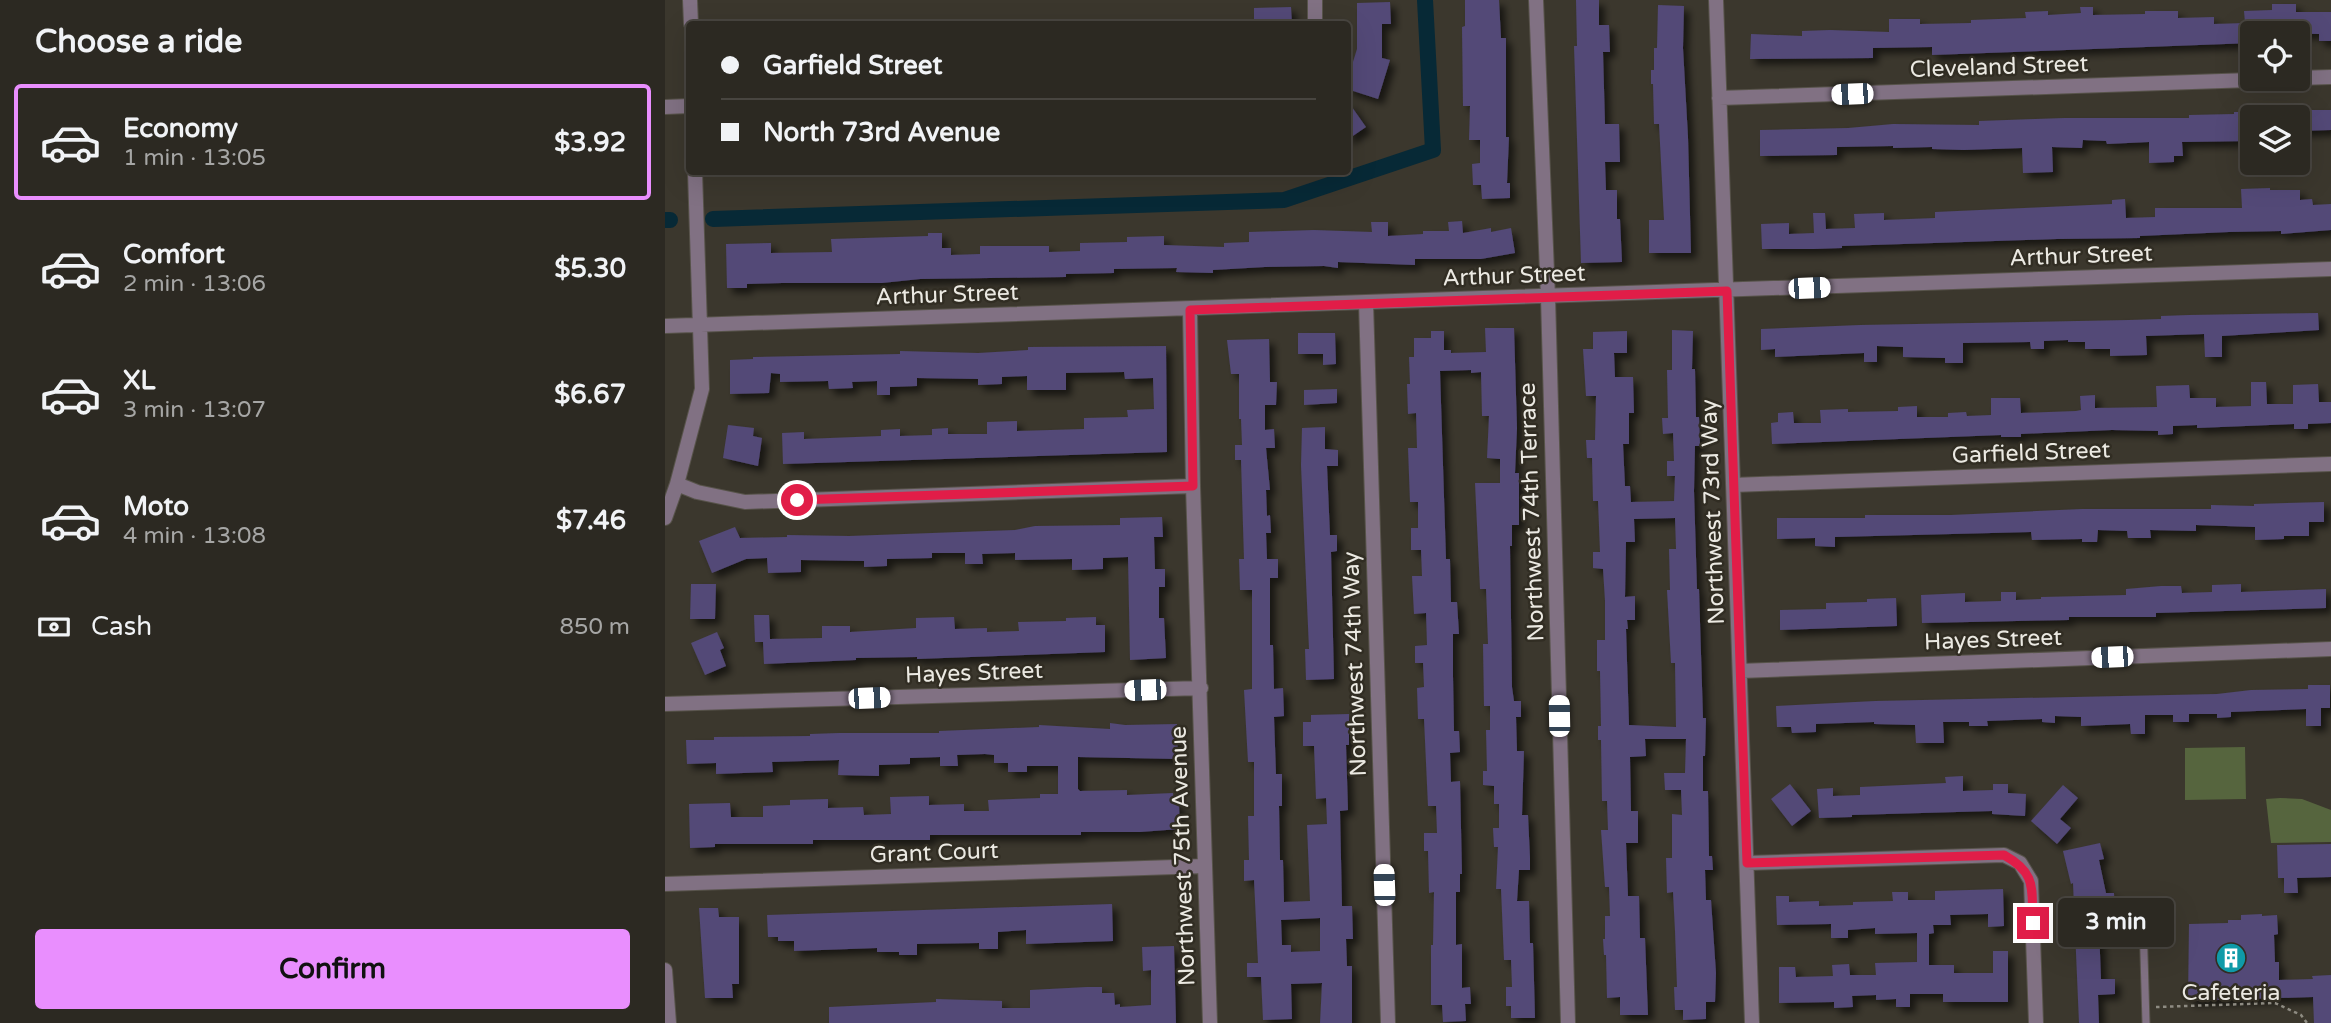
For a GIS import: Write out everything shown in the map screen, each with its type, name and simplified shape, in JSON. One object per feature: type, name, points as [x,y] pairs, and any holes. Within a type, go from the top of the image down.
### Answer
[{"type":"street","points":[[690,0],[691,21]]},
{"type":"street","points":[[1315,0],[1315,21]]},
{"type":"street","name":"Northwest 74th Terrace","points":[[1536,0],[1548,297],[1568,1023]]},
{"type":"street","name":"Northwest 73rd Way","points":[[1716,0],[1752,1023]]},
{"type":"street","points":[[2310,78],[2331,77]]},
{"type":"street","name":"Cleveland Street","points":[[1719,99],[2240,80]]},
{"type":"street","points":[[665,107],[686,106]]},
{"type":"street","points":[[665,518],[677,484],[702,389],[695,175]]},
{"type":"street","name":"Arthur Street","points":[[665,326],[2331,269]]},
{"type":"street","name":"Northwest 74th Way","points":[[1366,303],[1388,1023]]},
{"type":"street","name":"Northwest 75th Avenue","points":[[1190,310],[1210,1023]]},
{"type":"street","name":"Garfield Street","points":[[1733,485],[2331,464]]},
{"type":"street","points":[[677,484],[697,492],[745,502],[1193,486]]},
{"type":"street","name":"Hayes Street","points":[[1740,671],[2331,649]]},
{"type":"street","name":"Hayes Street","points":[[665,704],[1201,688]]},
{"type":"street","points":[[1747,863],[2004,855],[2020,863],[2031,881],[2036,1023]]},
{"type":"street","name":"Grant Court","points":[[665,884],[1205,866]]},
{"type":"street","points":[[665,970],[669,1023]]},
{"type":"lane","points":[[2143,921],[2146,1023]]},
{"type":"path","points":[[2145,1007],[2275,1003],[2301,1015],[2307,1023]]},
{"type":"green space","points":[[2245,747],[2246,799],[2185,800],[2185,748]]},
{"type":"green space","points":[[2266,799],[2302,799],[2331,810],[2331,842],[2271,843]]},
{"type":"building","points":[[1465,0],[1499,0],[1501,38],[1506,38],[1506,137],[1509,137],[1507,183],[1510,183],[1510,198],[1482,199],[1481,185],[1473,185],[1472,164],[1480,163],[1480,140],[1469,140],[1470,106],[1463,106],[1462,27],[1465,26]]},
{"type":"building","points":[[1576,0],[1599,0],[1599,25],[1609,25],[1610,52],[1603,52],[1605,124],[1619,124],[1620,162],[1605,162],[1606,190],[1617,190],[1622,262],[1581,263],[1574,46],[1577,46]]},
{"type":"building","points":[[1390,2],[1391,24],[1382,24],[1382,58],[1390,60],[1378,99],[1351,90],[1351,68],[1357,49],[1357,3]]},
{"type":"building","points":[[2272,4],[2296,4],[2296,12],[2331,12],[2331,41],[2319,41],[2319,34],[2310,34],[2310,21],[2245,21],[2244,11],[2272,10]]},
{"type":"building","points":[[1658,5],[1684,6],[1683,48],[1691,253],[1649,253],[1649,220],[1664,220],[1659,124],[1654,124],[1651,84],[1654,48],[1657,48]]},
{"type":"building","points":[[1291,7],[1292,21],[1254,21],[1254,8]]},
{"type":"building","points":[[2080,7],[2093,7],[2093,15],[2178,11],[2178,18],[2214,17],[2214,24],[2240,23],[2240,43],[1932,55],[1932,47],[1873,48],[1873,58],[1750,59],[1751,34],[1802,36],[1802,31],[1830,30],[1889,32],[1889,19],[1920,19],[1920,24],[1971,23],[1971,20],[2026,18],[2025,12],[2048,11],[2048,15],[2081,13]]},
{"type":"building","points":[[1351,106],[1366,127],[1351,137]]},
{"type":"building","points":[[2310,110],[2331,110],[2331,130],[2310,131]]},
{"type":"building","points":[[2240,112],[2240,141],[2182,142],[2183,156],[2174,156],[2174,162],[2149,163],[2149,142],[2107,144],[2106,141],[2083,140],[2082,148],[2052,147],[2053,172],[2023,173],[2022,148],[1964,150],[1893,146],[1837,147],[1837,155],[1760,156],[1760,130],[1893,124],[1979,125],[1979,121],[2064,118],[2189,118],[2189,115]]},
{"type":"building","points":[[2241,189],[2300,190],[2300,200],[2312,199],[2313,205],[2331,204],[2331,230],[2281,234],[2281,231],[2229,232],[2140,238],[1762,249],[1761,224],[1789,223],[1789,234],[1814,233],[1813,213],[1825,213],[1826,229],[1855,228],[1854,214],[1884,213],[1884,220],[1935,218],[1935,212],[2112,204],[2112,200],[2125,199],[2126,218],[2155,217],[2155,208],[2242,208]]},
{"type":"building","points":[[1462,221],[1463,233],[1511,228],[1515,253],[1481,259],[1415,259],[1415,265],[1338,262],[1338,268],[1265,267],[1213,270],[1213,273],[1176,272],[1177,268],[1114,269],[1114,273],[1066,274],[1066,277],[747,284],[747,288],[727,288],[726,244],[771,243],[771,253],[832,252],[831,239],[928,236],[928,233],[942,233],[942,248],[951,248],[951,255],[980,254],[980,246],[1049,246],[1049,252],[1080,251],[1080,243],[1127,242],[1127,237],[1164,236],[1164,245],[1224,247],[1224,243],[1249,242],[1249,232],[1372,232],[1371,222],[1388,222],[1388,236],[1423,234],[1423,231],[1449,231],[1448,222]]},
{"type":"building","points":[[2318,313],[2319,330],[2222,336],[2222,357],[2205,357],[2204,334],[2146,336],[2147,355],[2110,356],[2110,349],[2085,349],[2085,342],[2068,340],[2044,341],[2044,349],[2031,349],[2030,342],[1963,343],[1963,363],[1945,363],[1945,358],[1903,357],[1903,347],[1877,346],[1877,362],[1864,362],[1864,353],[1775,357],[1775,349],[1761,350],[1761,329]]},
{"type":"building","points":[[1485,328],[1514,328],[1517,428],[1515,473],[1519,473],[1519,525],[1512,525],[1510,546],[1512,687],[1514,701],[1521,701],[1521,717],[1516,717],[1517,751],[1524,751],[1522,815],[1528,815],[1530,858],[1530,870],[1519,870],[1517,901],[1529,901],[1535,1018],[1511,1018],[1511,1006],[1506,1006],[1506,987],[1512,987],[1511,960],[1504,960],[1501,889],[1496,889],[1498,847],[1494,847],[1493,828],[1499,828],[1499,804],[1494,804],[1494,786],[1483,785],[1483,771],[1487,771],[1486,730],[1490,730],[1490,706],[1484,706],[1483,644],[1488,644],[1486,589],[1480,589],[1475,483],[1500,483],[1500,459],[1487,458],[1489,416],[1482,416],[1481,372],[1440,371],[1446,559],[1450,559],[1451,602],[1457,602],[1459,634],[1453,634],[1453,676],[1454,731],[1459,731],[1460,752],[1450,753],[1451,782],[1460,781],[1462,874],[1460,892],[1456,892],[1456,945],[1462,944],[1462,988],[1470,987],[1471,1004],[1465,1004],[1466,1021],[1443,1022],[1442,1005],[1431,1005],[1434,892],[1429,893],[1428,851],[1424,851],[1424,833],[1437,833],[1436,806],[1428,806],[1424,719],[1418,719],[1417,688],[1424,687],[1423,663],[1415,663],[1415,646],[1427,645],[1426,613],[1414,614],[1412,576],[1422,576],[1421,550],[1411,550],[1411,528],[1418,528],[1418,502],[1410,502],[1408,448],[1417,448],[1416,413],[1408,414],[1407,384],[1410,384],[1409,357],[1414,357],[1414,338],[1431,338],[1431,331],[1444,331],[1444,350],[1451,350],[1451,353],[1486,352]]},
{"type":"building","points":[[1672,330],[1693,331],[1692,369],[1695,369],[1696,417],[1699,417],[1700,446],[1695,446],[1694,491],[1697,589],[1703,718],[1706,718],[1703,791],[1708,791],[1709,856],[1712,856],[1713,870],[1705,870],[1706,900],[1711,900],[1716,973],[1715,1002],[1706,1002],[1706,1019],[1683,1020],[1683,1010],[1675,1010],[1674,987],[1677,987],[1673,892],[1667,893],[1666,858],[1672,858],[1672,814],[1682,815],[1681,790],[1665,790],[1664,773],[1685,773],[1686,739],[1645,739],[1646,756],[1630,757],[1631,811],[1638,811],[1638,843],[1626,843],[1628,896],[1639,896],[1640,938],[1645,938],[1648,1015],[1620,1015],[1620,997],[1607,998],[1603,939],[1605,916],[1610,916],[1609,887],[1605,887],[1601,830],[1608,830],[1607,801],[1602,801],[1601,740],[1598,740],[1598,726],[1601,726],[1600,671],[1597,671],[1597,640],[1605,640],[1605,601],[1603,569],[1593,568],[1593,552],[1600,552],[1598,501],[1593,501],[1592,458],[1587,458],[1586,440],[1595,440],[1596,396],[1586,396],[1583,349],[1593,349],[1593,332],[1627,331],[1627,353],[1614,353],[1615,377],[1633,377],[1634,413],[1629,413],[1629,444],[1623,444],[1625,486],[1630,486],[1631,502],[1674,501],[1675,476],[1667,476],[1667,461],[1674,461],[1673,433],[1663,434],[1662,418],[1668,418],[1667,370],[1672,370]],"holes":[[[1675,518],[1676,549],[1669,549],[1670,590],[1667,590],[1671,663],[1675,663],[1676,727],[1629,725],[1626,629],[1627,620],[1635,620],[1635,596],[1625,597],[1626,542],[1635,542],[1634,519]]]},
{"type":"building","points":[[1298,333],[1335,333],[1336,364],[1323,365],[1323,354],[1298,354]]},
{"type":"building","points":[[1269,339],[1270,382],[1277,382],[1276,405],[1265,405],[1265,430],[1274,429],[1275,448],[1266,448],[1270,490],[1266,490],[1267,516],[1270,515],[1271,533],[1266,533],[1267,559],[1278,559],[1278,578],[1270,578],[1270,645],[1273,645],[1274,689],[1283,688],[1284,716],[1274,717],[1276,774],[1282,774],[1282,806],[1279,806],[1284,902],[1310,901],[1307,825],[1327,824],[1326,798],[1316,799],[1314,746],[1303,746],[1303,722],[1311,722],[1311,715],[1349,714],[1349,745],[1346,745],[1348,810],[1340,811],[1342,906],[1352,906],[1353,939],[1346,939],[1347,966],[1352,966],[1352,1023],[1320,1023],[1322,983],[1291,984],[1292,1019],[1263,1020],[1261,977],[1247,977],[1247,963],[1258,963],[1254,880],[1244,881],[1244,860],[1249,860],[1248,816],[1254,816],[1254,762],[1248,762],[1244,690],[1252,689],[1252,590],[1240,590],[1239,559],[1244,559],[1241,460],[1235,460],[1235,445],[1242,445],[1239,374],[1231,374],[1227,340]],"holes":[[[1320,918],[1320,951],[1291,952],[1291,945],[1282,945],[1281,920]]]},
{"type":"building","points":[[1166,346],[1167,452],[783,464],[782,433],[804,432],[804,439],[881,436],[881,430],[900,429],[900,436],[932,435],[932,429],[948,428],[948,434],[987,434],[987,422],[1017,421],[1017,431],[1084,429],[1084,418],[1128,417],[1127,410],[1154,409],[1153,378],[1125,379],[1124,372],[1066,373],[1066,390],[1027,390],[1027,376],[1002,377],[1002,384],[978,385],[978,379],[917,378],[917,386],[890,387],[890,395],[877,395],[877,381],[852,382],[853,388],[829,389],[828,381],[780,382],[780,374],[771,373],[769,393],[730,394],[730,360],[753,357],[900,354],[900,351],[978,353],[1028,350],[1028,347]]},
{"type":"building","points":[[2251,382],[2266,382],[2267,404],[2293,404],[2293,385],[2318,384],[2319,402],[2331,402],[2331,423],[2308,424],[2308,429],[2294,429],[2294,424],[2197,428],[2197,425],[2173,426],[2173,434],[2158,435],[2158,431],[2112,430],[2021,434],[2021,437],[2001,435],[1772,444],[1771,423],[1778,422],[1778,413],[1793,412],[1794,423],[1821,423],[1820,410],[1898,411],[1898,407],[1917,406],[1917,417],[1948,417],[1948,413],[1966,412],[1967,416],[1991,415],[1991,398],[2020,398],[2021,413],[2076,411],[2081,410],[2080,396],[2095,395],[2095,408],[2157,407],[2156,386],[2189,385],[2190,398],[2216,398],[2216,407],[2251,406]]},
{"type":"building","points":[[1337,389],[1337,403],[1304,405],[1304,390]]},
{"type":"building","points":[[728,425],[754,428],[753,436],[762,438],[758,466],[723,458]]},
{"type":"building","points":[[1325,427],[1325,449],[1338,450],[1338,466],[1327,466],[1330,535],[1337,535],[1337,551],[1331,552],[1334,679],[1306,680],[1305,649],[1309,649],[1301,465],[1302,428]]},
{"type":"building","points":[[2324,502],[2324,522],[2309,522],[2309,536],[2284,536],[2284,539],[2255,540],[2255,527],[2196,525],[2196,531],[2150,530],[2151,538],[2128,538],[2127,531],[2098,530],[2097,542],[2082,542],[2082,539],[2032,540],[2031,532],[1835,537],[1835,547],[1815,546],[1815,538],[1777,539],[1777,518],[1865,518],[1865,515],[1951,515],[2082,509],[2211,509],[2211,505],[2254,506]]},
{"type":"building","points":[[1162,517],[1163,537],[1154,537],[1155,569],[1165,569],[1165,587],[1159,587],[1159,618],[1164,618],[1166,658],[1130,660],[1128,557],[1103,558],[1103,569],[1072,570],[1072,559],[1015,560],[1015,553],[982,554],[983,564],[965,564],[965,553],[932,553],[932,558],[887,559],[887,566],[864,567],[864,561],[801,560],[801,572],[768,573],[767,558],[746,559],[712,573],[699,541],[735,527],[740,538],[787,535],[849,536],[1015,530],[1035,526],[1120,525],[1120,518]]},
{"type":"building","points":[[691,584],[716,584],[715,619],[690,619]]},
{"type":"building","points":[[2241,584],[2241,592],[2326,589],[2326,608],[2156,613],[2156,617],[2069,617],[2069,620],[1922,623],[1921,595],[1965,593],[1965,602],[2001,601],[2001,592],[2016,592],[2016,600],[2126,595],[2126,589],[2161,586],[2181,586],[2182,593],[2212,592],[2212,585]]},
{"type":"building","points":[[1896,598],[1897,626],[1780,630],[1780,610],[1826,609],[1826,603]]},
{"type":"building","points":[[754,615],[769,615],[770,639],[822,638],[822,626],[850,626],[850,632],[916,628],[916,618],[954,617],[955,629],[987,628],[987,632],[1019,631],[1018,622],[1096,617],[1096,625],[1105,625],[1105,652],[917,659],[856,658],[764,664],[763,642],[755,642]]},
{"type":"building","points":[[717,632],[724,648],[720,650],[726,666],[705,675],[691,643]]},
{"type":"building","points":[[2308,685],[2330,685],[2330,708],[2321,708],[2321,726],[2306,726],[2306,709],[2231,712],[2231,717],[2217,718],[2217,714],[2189,714],[2189,722],[2173,722],[2173,715],[2145,715],[2145,734],[2131,734],[2130,724],[2081,726],[2081,717],[2055,716],[2055,723],[2042,722],[2042,719],[1987,721],[1988,726],[1969,726],[1969,722],[1943,722],[1944,743],[1916,743],[1915,725],[1874,722],[1816,724],[1816,732],[1792,733],[1791,727],[1777,727],[1776,706],[1875,701],[2217,694],[2251,690],[2308,689]]},
{"type":"building","points":[[1110,723],[1177,724],[1178,759],[1078,757],[1078,789],[1127,790],[1127,795],[1173,793],[1174,804],[1179,804],[1180,829],[1081,832],[1081,835],[930,835],[930,840],[813,840],[813,844],[715,844],[715,847],[690,848],[689,804],[730,803],[731,817],[763,817],[763,806],[790,805],[790,800],[828,799],[828,808],[863,807],[864,815],[891,814],[890,797],[929,796],[929,805],[964,804],[964,811],[989,811],[988,800],[1040,798],[1040,794],[1058,794],[1058,766],[1027,766],[1027,772],[1008,772],[1008,763],[994,763],[994,755],[985,754],[957,755],[958,766],[940,766],[940,757],[910,758],[910,764],[879,765],[879,776],[838,775],[839,760],[772,762],[773,772],[716,774],[716,763],[687,764],[686,740],[839,733],[939,733],[1039,725],[1110,729]]},
{"type":"building","points":[[1963,776],[1963,791],[1993,790],[1993,784],[2008,784],[2008,793],[2026,794],[2025,816],[1992,814],[1992,811],[1819,818],[1817,789],[1833,788],[1833,796],[1860,795],[1860,787],[1946,783],[1945,777]]},
{"type":"building","points":[[1790,784],[1811,811],[1792,826],[1771,799]]},
{"type":"building","points":[[2063,785],[2078,798],[2060,819],[2071,828],[2057,844],[2031,821]]},
{"type":"building","points":[[2100,843],[2104,859],[2099,860],[2106,893],[2114,893],[2115,927],[2099,927],[2101,979],[2115,979],[2115,994],[2098,995],[2099,1023],[2079,1023],[2073,883],[2071,884],[2063,851]]},
{"type":"building","points":[[2331,844],[2331,877],[2297,878],[2298,893],[2284,893],[2284,878],[2278,878],[2277,845]]},
{"type":"building","points":[[2003,889],[2004,926],[1988,927],[1988,914],[1950,915],[1951,925],[1933,925],[1934,933],[1929,934],[1929,965],[1954,965],[1954,973],[1993,973],[1993,951],[2008,951],[2008,1002],[1943,1002],[1943,994],[1910,994],[1910,1007],[1896,1007],[1896,999],[1876,1000],[1876,995],[1852,996],[1853,1007],[1834,1008],[1834,1002],[1779,1003],[1779,967],[1795,967],[1796,977],[1833,976],[1832,965],[1849,964],[1850,975],[1876,975],[1875,963],[1917,962],[1917,933],[1875,934],[1875,928],[1848,930],[1848,938],[1831,938],[1831,924],[1777,925],[1776,896],[1789,896],[1789,902],[1819,901],[1819,906],[1853,905],[1853,902],[1893,901],[1892,892],[1908,892],[1908,900],[1935,900],[1935,891]]},
{"type":"building","points":[[1112,904],[1113,941],[1026,944],[1026,930],[998,932],[998,949],[979,949],[979,943],[917,944],[917,955],[899,955],[899,952],[877,952],[877,948],[794,951],[794,941],[778,941],[778,937],[768,937],[767,915]]},
{"type":"building","points":[[699,908],[718,908],[719,917],[739,917],[739,984],[732,984],[733,998],[705,998]]},
{"type":"building","name":"Cafeteria","points":[[2241,915],[2277,915],[2278,934],[2274,935],[2279,980],[2313,979],[2312,976],[2331,975],[2331,1023],[2314,1023],[2313,997],[2188,1001],[2189,924],[2228,923],[2228,920],[2241,920]]},
{"type":"building","points":[[1174,946],[1176,1023],[829,1023],[829,1007],[936,1002],[936,999],[1002,1001],[1002,1008],[1030,1008],[1030,990],[1102,987],[1102,993],[1114,993],[1115,1005],[1120,1004],[1120,1007],[1151,1005],[1151,970],[1143,971],[1142,947]]},
{"type":"waterway","points":[[713,219],[1284,200],[1433,150],[1425,0]]},
{"type":"waterway","points":[[665,220],[670,220]]},
{"type":"place","name":"Cafeteria","points":[[2231,958]]},
{"type":"route","points":[[797,500],[1193,486],[1190,310],[1727,291],[1747,863],[2004,855],[2020,863],[2031,881],[2033,923]]}]
